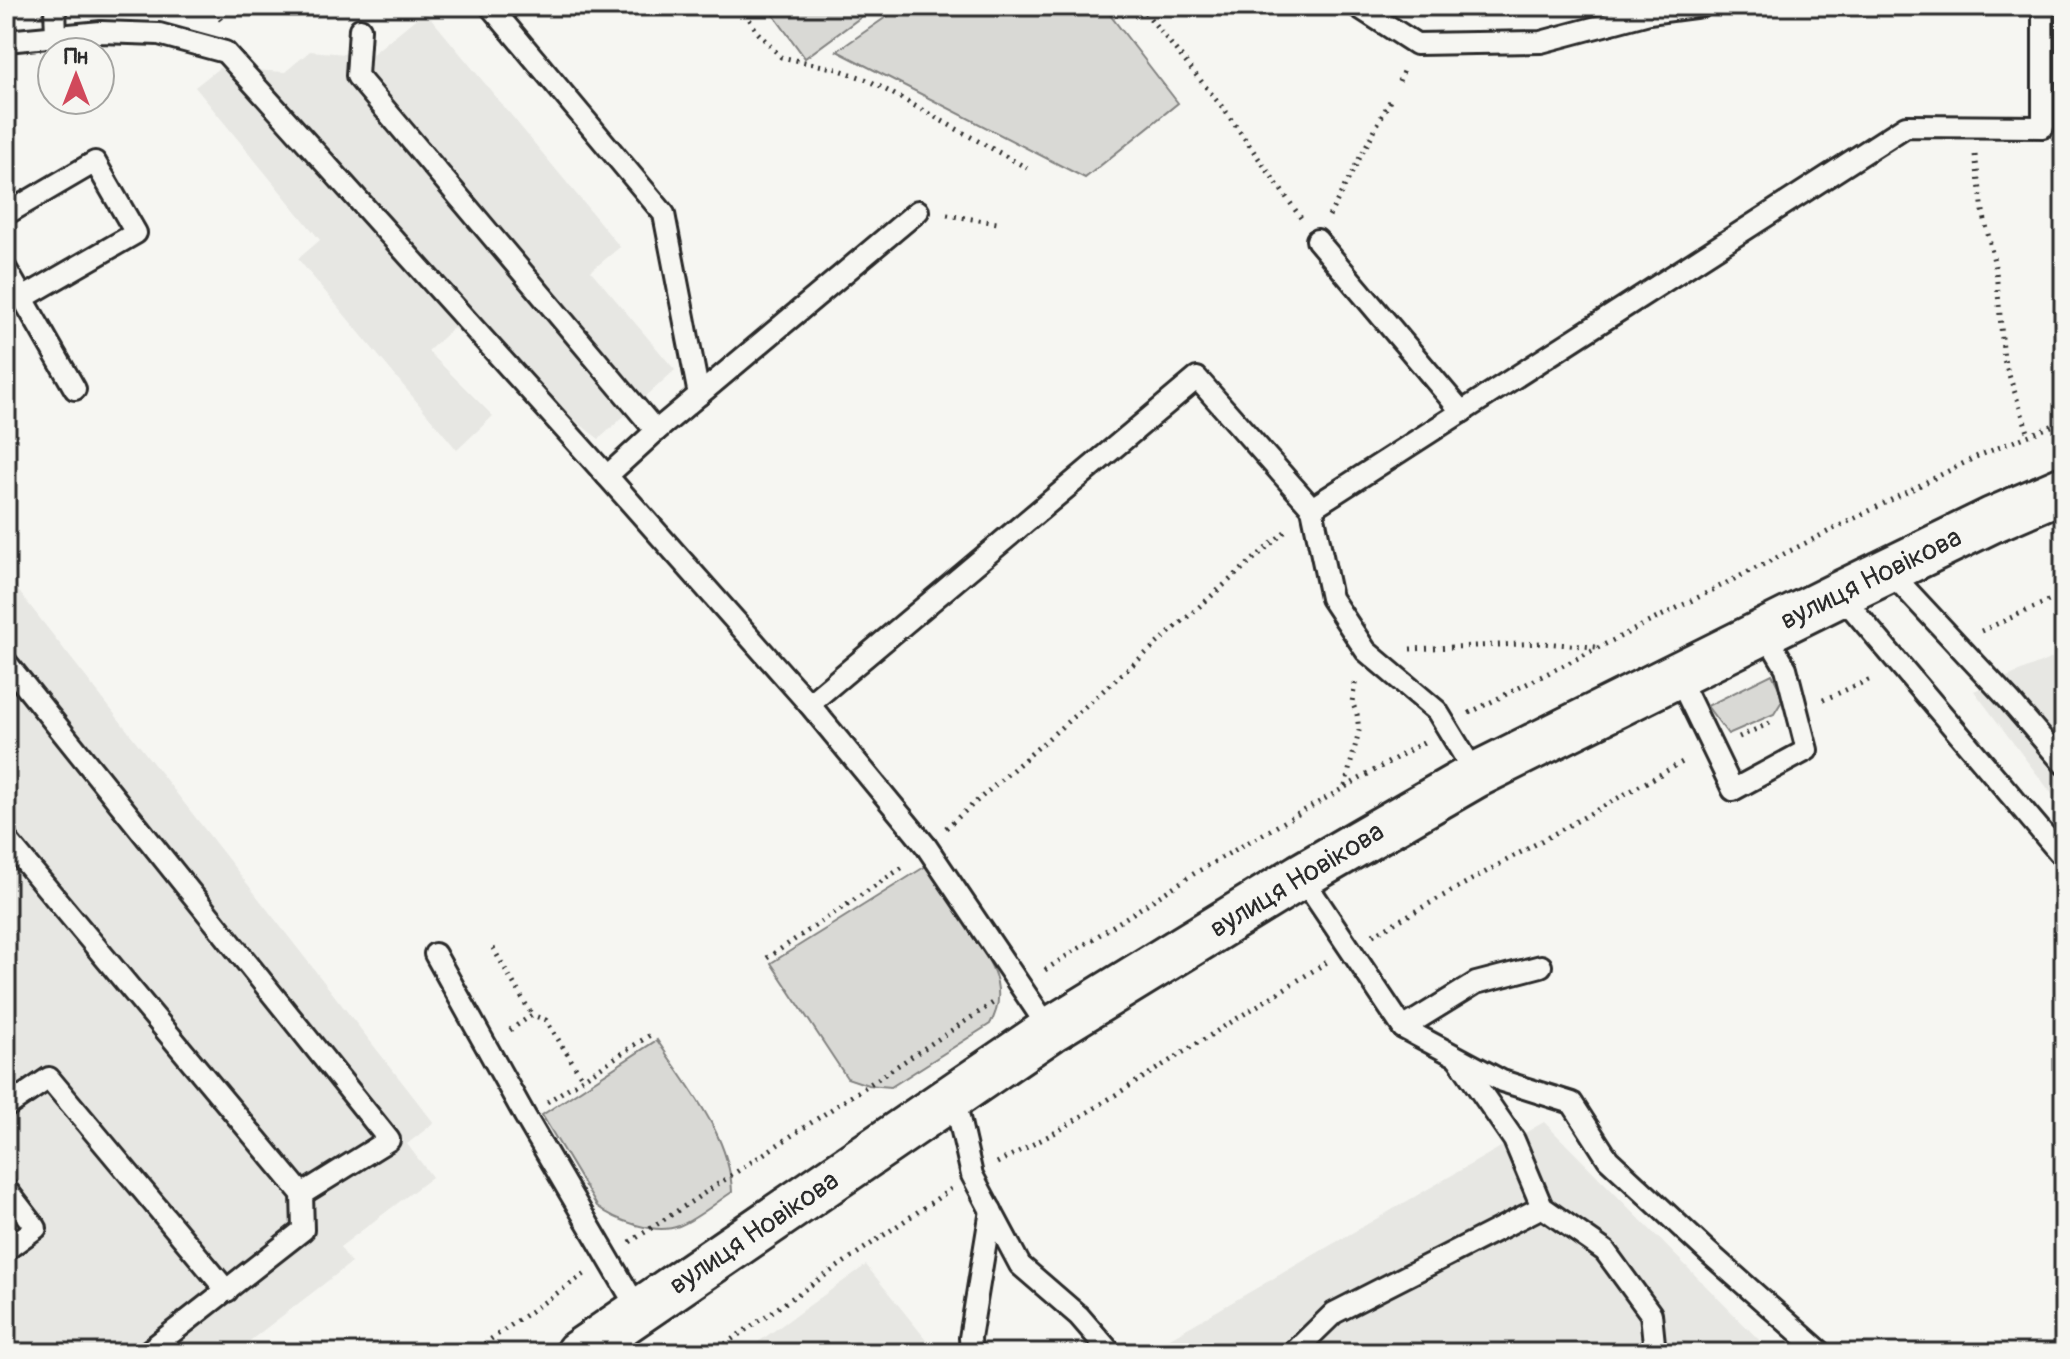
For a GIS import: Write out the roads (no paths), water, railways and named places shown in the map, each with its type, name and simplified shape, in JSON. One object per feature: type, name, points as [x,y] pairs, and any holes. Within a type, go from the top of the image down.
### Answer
[{"type":"main road","name":"вулиця Новікова","points":[[578,1353],[1050,1030],[1301,876],[1476,775],[1992,520],[2064,489]]},
{"type":"lane","points":[[55,6],[56,36]]},
{"type":"lane","points":[[490,6],[664,214],[699,395]]},
{"type":"lane","points":[[1357,6],[1416,44],[1541,42],[1649,13],[1702,6]]},
{"type":"lane","points":[[1312,508],[1906,126],[2043,127],[2043,6]]},
{"type":"lane","points":[[360,29],[357,76],[656,431]]},
{"type":"lane","points":[[65,36],[101,32],[159,34],[225,52],[809,704],[926,846],[1050,1030]]},
{"type":"lane","points":[[6,41],[36,39]]},
{"type":"lane","points":[[6,214],[95,162],[136,233],[23,298]]},
{"type":"lane","points":[[607,476],[656,431],[918,211]]},
{"type":"lane","points":[[1317,240],[1462,412]]},
{"type":"lane","points":[[6,269],[75,389]]},
{"type":"lane","points":[[809,704],[1197,378],[1312,508],[1331,598],[1366,651],[1437,711],[1476,775]]},
{"type":"lane","points":[[1889,571],[2064,764]]},
{"type":"lane","points":[[1840,594],[2064,858]]},
{"type":"lane","points":[[1677,674],[1733,790],[1807,750],[1786,668],[1764,631]]},
{"type":"lane","points":[[6,662],[389,1140],[302,1194]]},
{"type":"lane","points":[[6,839],[302,1194],[303,1230],[146,1353]]},
{"type":"lane","points":[[1301,876],[1403,1028],[1502,1081],[1572,1103],[1608,1159],[1822,1353]]},
{"type":"lane","points":[[435,954],[639,1311]]},
{"type":"lane","points":[[1403,1028],[1476,983],[1541,966]]},
{"type":"lane","points":[[1457,1056],[1514,1140],[1542,1207],[1605,1251],[1651,1314],[1654,1344],[1670,1353]]},
{"type":"lane","points":[[6,1107],[49,1078],[227,1291]]},
{"type":"lane","points":[[954,1096],[972,1175],[1020,1265],[1079,1316],[1111,1353]]},
{"type":"lane","points":[[6,1189],[36,1228],[6,1250]]},
{"type":"lane","points":[[1293,1353],[1334,1313],[1542,1207]]},
{"type":"lane","points":[[971,1353],[970,1338],[991,1210]]}]
